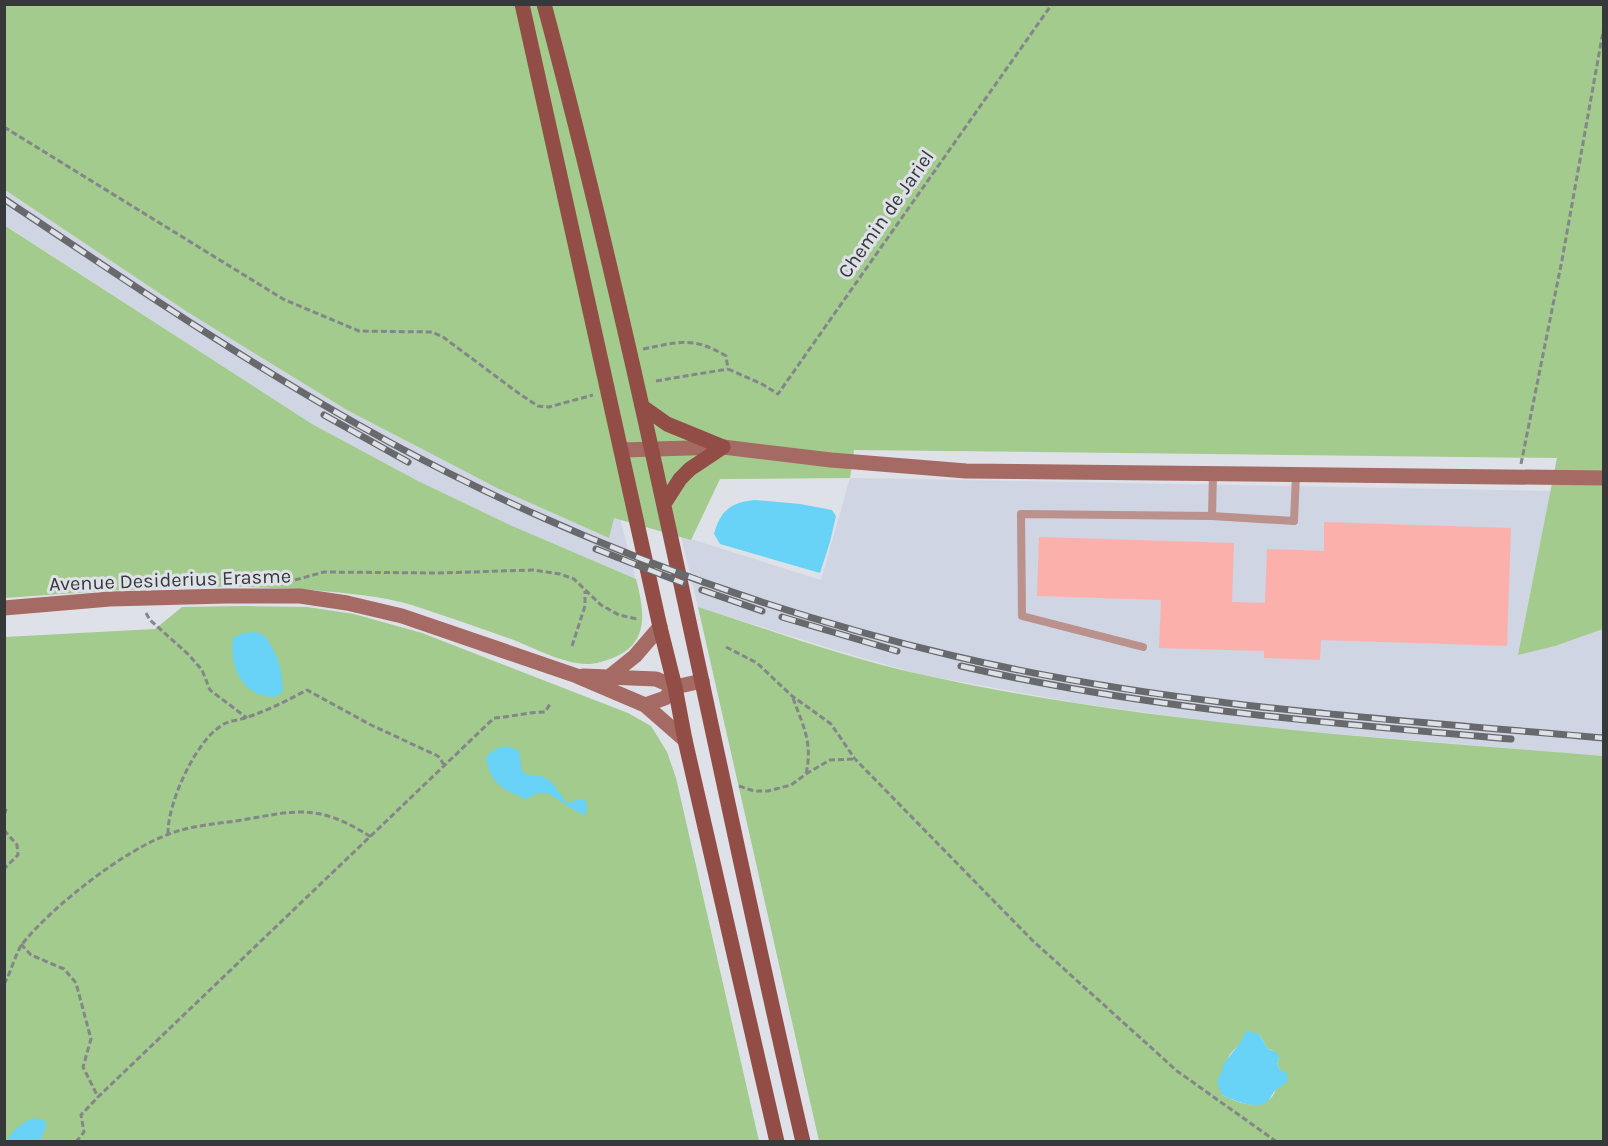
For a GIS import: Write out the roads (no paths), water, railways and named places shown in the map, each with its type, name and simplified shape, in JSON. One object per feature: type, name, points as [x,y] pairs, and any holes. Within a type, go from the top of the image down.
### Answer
[{"type":"main road","points":[[522,4],[685,740],[777,1142]]},
{"type":"main road","points":[[544,4],[570,101],[643,407],[803,1142]]},
{"type":"main road","points":[[643,407],[667,424],[723,447]]},
{"type":"main road","points":[[622,450],[723,447],[842,461],[966,471],[1604,478]]},
{"type":"main road","points":[[664,504],[680,479],[690,469],[723,447]]},
{"type":"main road","name":"Avenue Desiderius Erasme","points":[[4,608],[138,598],[284,596],[346,603],[402,616],[577,676]]},
{"type":"main road","points":[[610,676],[635,657],[660,627]]},
{"type":"main road","points":[[577,676],[656,679],[675,687]]},
{"type":"main road","points":[[577,676],[645,705],[685,740]]},
{"type":"main road","points":[[645,705],[665,698],[675,687],[702,681]]},
{"type":"lane","points":[[1212,516],[1213,474]]},
{"type":"lane","points":[[1143,647],[1022,616],[1021,514],[1212,516],[1294,521],[1296,475]]},
{"type":"water","points":[[755,500],[800,504],[832,510],[836,516],[820,573],[720,544],[714,534],[723,514],[739,503]]},
{"type":"water","points":[[255,632],[264,635],[278,661],[283,691],[276,697],[255,692],[247,686],[236,670],[233,660],[233,638],[243,633]]},
{"type":"water","points":[[507,746],[519,751],[522,771],[528,775],[540,776],[549,780],[567,803],[581,799],[586,801],[585,815],[549,794],[535,794],[526,799],[510,792],[494,780],[486,757],[495,749]]},
{"type":"water","points":[[1246,1031],[1259,1034],[1268,1049],[1276,1052],[1279,1058],[1277,1065],[1280,1070],[1286,1072],[1288,1080],[1275,1090],[1267,1102],[1260,1105],[1243,1103],[1222,1095],[1217,1082],[1225,1062]]},
{"type":"water","points":[[34,1118],[43,1120],[47,1124],[40,1141],[6,1141],[18,1127]]},
{"type":"railway","points":[[4,199],[243,356],[391,443],[458,478],[595,540],[737,593],[881,638],[1034,673],[1115,687],[1277,709],[1604,738]]},
{"type":"railway","points":[[324,415],[408,462]]},
{"type":"railway","points":[[596,549],[683,583]]},
{"type":"railway","points":[[702,590],[762,611]]},
{"type":"railway","points":[[782,617],[897,651]]},
{"type":"railway","points":[[961,666],[1029,681],[1166,703],[1303,720],[1511,739]]}]
